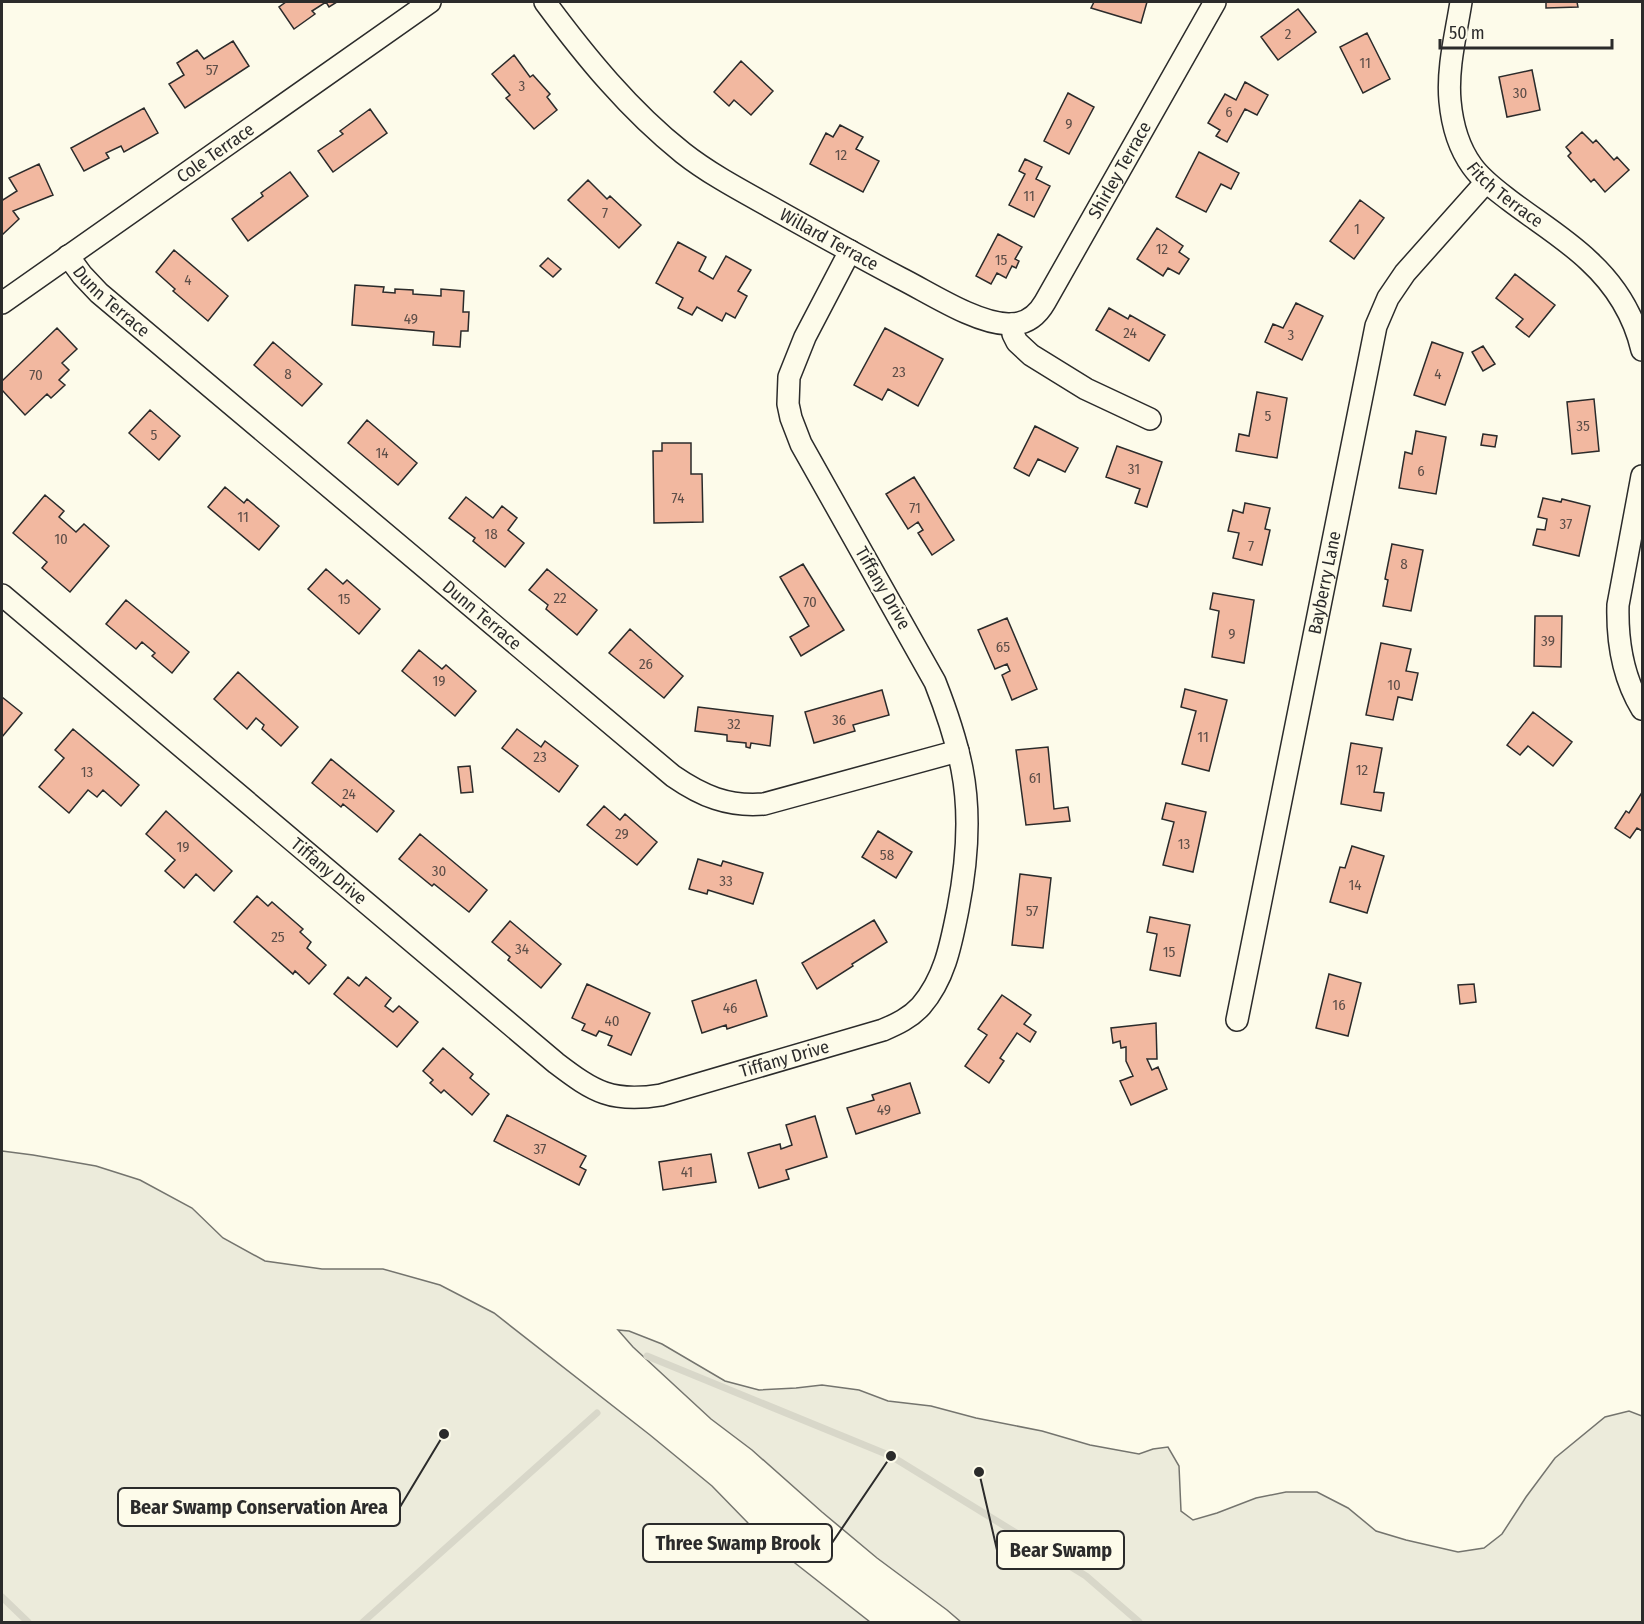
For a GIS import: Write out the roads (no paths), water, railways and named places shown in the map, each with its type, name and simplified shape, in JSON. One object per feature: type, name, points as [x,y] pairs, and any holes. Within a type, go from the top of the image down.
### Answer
[{"type":"street","name":"Cole Terrace","points":[[2,303],[430,2]]},
{"type":"street","name":"Willard Terrace","points":[[545,2],[618,92],[683,153],[719,178],[958,308],[990,321],[1012,324]]},
{"type":"street","name":"Shirley Terrace","points":[[1012,324],[1025,322],[1046,302],[1215,2]]},
{"type":"street","name":"Fitch Terrace","points":[[1461,2],[1451,62],[1450,102],[1455,129],[1465,155],[1471,166],[1486,182],[1578,251],[1598,270],[1616,292],[1630,315],[1642,350]]},
{"type":"street","name":"Bayberry Lane","points":[[1237,1020],[1376,326],[1388,298],[1405,273],[1486,182]]},
{"type":"street","name":"Tiffany Drive","points":[[2,595],[556,1063],[595,1090],[618,1097],[647,1098],[677,1092],[823,1049],[896,1024],[908,1018],[919,1008],[936,984],[948,956],[962,890],[966,850],[966,810],[958,751],[935,682],[801,444],[788,404],[789,377],[804,337],[850,251]]},
{"type":"street","name":"Dunn Terrace","points":[[68,256],[99,293],[673,776],[697,791],[737,805],[764,804],[958,751]]},
{"type":"street","points":[[1012,324],[1012,334],[1017,342],[1040,360],[1086,389],[1150,419]]},
{"type":"street","points":[[1642,476],[1618,605],[1618,619],[1620,648],[1625,672],[1642,710]]},
{"type":"waterway","points":[[647,1356],[891,1456],[1086,1576],[1139,1622]]},
{"type":"waterway","points":[[363,1622],[597,1413]]},
{"type":"waterway","points":[[2,1597],[28,1622]]},
{"type":"place","name":"Bear Swamp Conservation Area","points":[[444,1434]]},
{"type":"place","name":"Three Swamp Brook","points":[[891,1456]]},
{"type":"place","name":"Bear Swamp","points":[[979,1472]]}]
